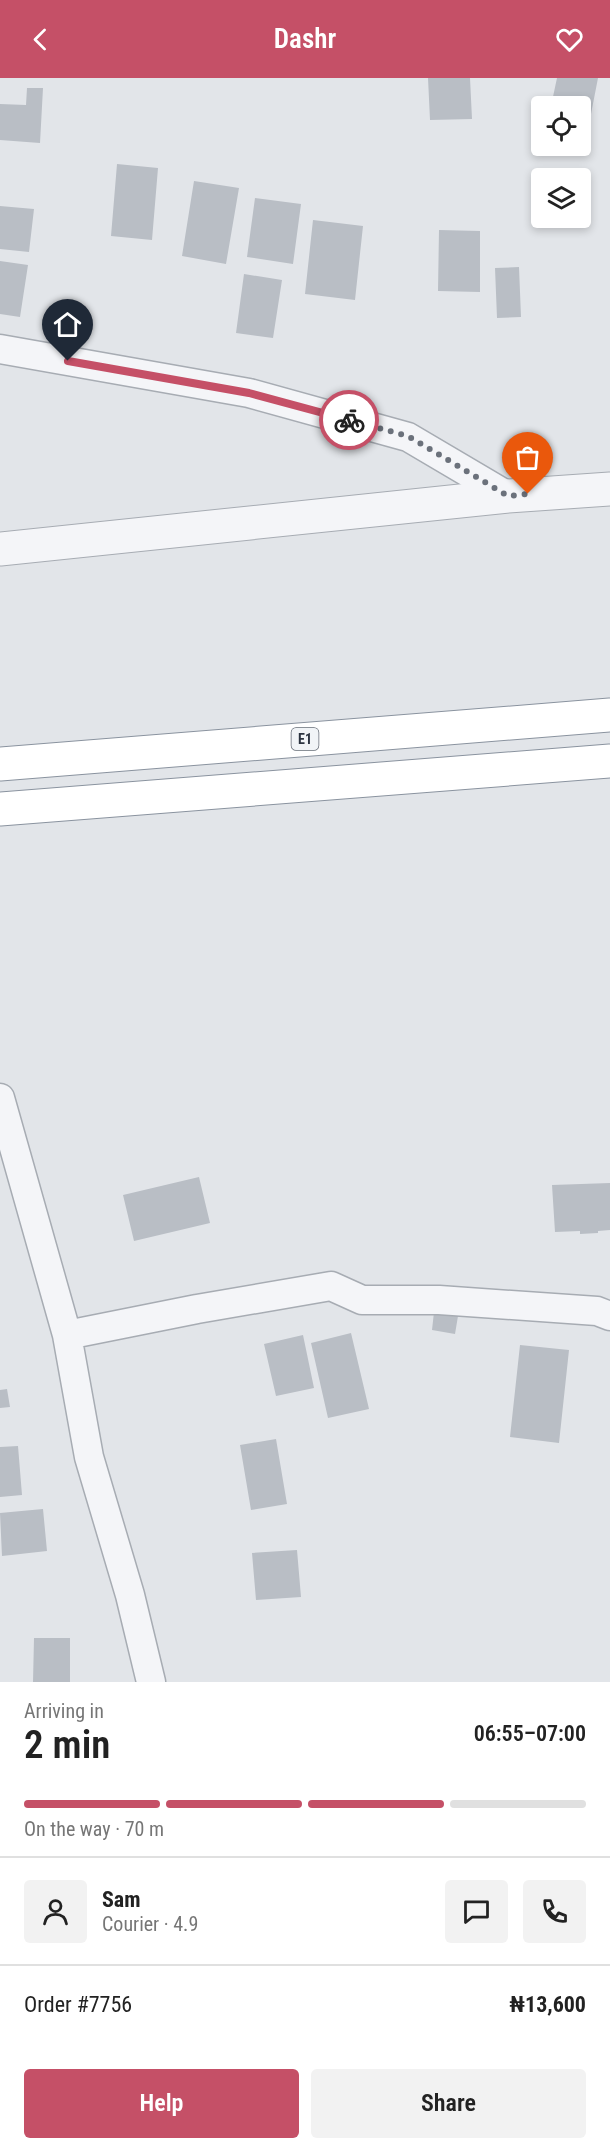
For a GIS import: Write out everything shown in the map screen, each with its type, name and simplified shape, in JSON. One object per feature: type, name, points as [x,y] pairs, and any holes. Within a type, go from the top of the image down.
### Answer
[{"type":"highway","name":"E1","points":[[0,764],[610,715]]},
{"type":"highway","points":[[0,809],[610,760]]},
{"type":"street","points":[[0,349],[249,393],[408,436],[508,496]]},
{"type":"street","points":[[0,549],[508,496],[610,489]]},
{"type":"street","points":[[0,1098],[67,1335],[89,1457],[130,1595],[151,1682]]},
{"type":"street","points":[[67,1335],[197,1309],[331,1286],[362,1300],[439,1300],[597,1311],[610,1316]]},
{"type":"building","points":[[428,78],[470,78],[472,119],[430,120]]},
{"type":"building","points":[[557,78],[598,78],[591,114],[591,96],[553,96]]},
{"type":"building","points":[[27,88],[43,88],[40,143],[0,140],[0,104],[26,105]]},
{"type":"building","points":[[117,164],[158,168],[152,240],[111,236]]},
{"type":"building","points":[[194,181],[239,188],[226,264],[182,256]]},
{"type":"building","points":[[255,198],[301,204],[293,264],[247,257]]},
{"type":"building","points":[[0,206],[34,209],[29,252],[0,249]]},
{"type":"building","points":[[313,220],[363,226],[355,300],[305,294]]},
{"type":"building","points":[[439,230],[480,231],[480,292],[438,291]]},
{"type":"building","points":[[0,261],[28,265],[20,317],[0,314]]},
{"type":"building","points":[[519,267],[521,317],[497,318],[495,268]]},
{"type":"building","points":[[244,274],[282,280],[273,338],[236,333]]},
{"type":"building","points":[[199,1177],[210,1223],[134,1241],[123,1195]]},
{"type":"building","points":[[610,1183],[610,1230],[580,1234],[580,1231],[555,1232],[552,1185]]},
{"type":"building","points":[[434,1312],[458,1316],[455,1334],[432,1330]]},
{"type":"building","points":[[351,1333],[369,1409],[328,1418],[311,1343]]},
{"type":"building","points":[[303,1335],[314,1388],[276,1396],[264,1344]]},
{"type":"building","points":[[520,1345],[569,1350],[559,1443],[510,1437]]},
{"type":"building","points":[[7,1389],[10,1407],[0,1408],[0,1390]]},
{"type":"building","points":[[276,1439],[287,1504],[251,1510],[240,1445]]},
{"type":"building","points":[[18,1446],[22,1495],[0,1497],[0,1447]]},
{"type":"building","points":[[43,1509],[47,1551],[2,1556],[0,1513]]},
{"type":"building","points":[[297,1550],[301,1597],[256,1600],[252,1553]]},
{"type":"building","points":[[34,1638],[70,1638],[70,1682],[33,1682]]},
{"type":"way so far","points":[[349,420],[408,436],[508,496],[528,494]]},
{"type":"route","points":[[68,361],[249,393],[349,420]]}]
